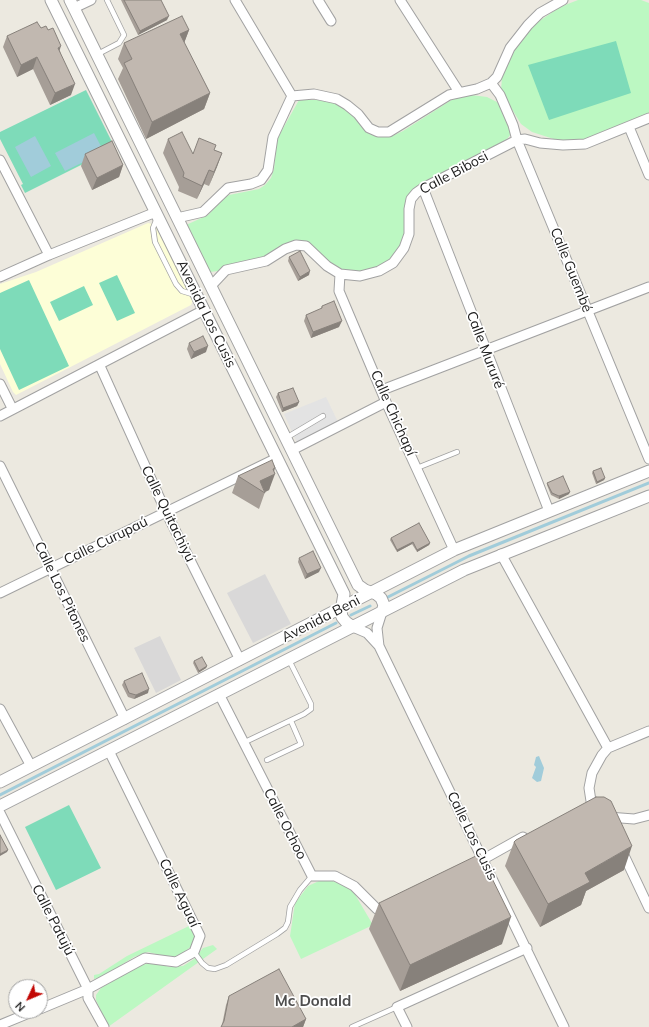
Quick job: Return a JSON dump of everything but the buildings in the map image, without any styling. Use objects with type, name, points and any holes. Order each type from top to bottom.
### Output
[{"type":"street","name":"Avenida Los Cusis","points":[[51,0],[344,594],[342,608],[344,620],[353,627]]},
{"type":"street","points":[[72,4],[90,0]]},
{"type":"street","points":[[235,0],[292,96]]},
{"type":"street","points":[[318,0],[331,21]]},
{"type":"street","points":[[400,0],[459,92]]},
{"type":"street","points":[[292,96],[314,94],[337,99],[358,114],[369,128],[384,133],[395,130],[439,100],[459,92],[477,89],[491,83],[497,76],[510,48],[528,25],[540,13],[560,0]]},
{"type":"street","name":"Avenida Los Cusis","points":[[72,4],[354,576],[362,588],[383,600],[384,605],[382,612]]},
{"type":"street","name":"Calle Guembé","points":[[491,83],[500,95],[514,125],[517,140],[649,459]]},
{"type":"street","points":[[177,218],[203,212],[228,188],[251,184],[261,180],[268,170],[273,137],[292,96]]},
{"type":"street","points":[[110,120],[125,113]]},
{"type":"street","points":[[517,140],[524,139],[540,143],[577,145],[599,140],[649,118]]},
{"type":"street","points":[[629,127],[649,175]]},
{"type":"street","name":"Calle Bibosi","points":[[211,286],[226,270],[266,261],[285,249],[296,245],[306,246],[327,266],[340,274],[365,276],[379,272],[393,263],[407,241],[410,229],[409,209],[411,199],[416,192],[517,140]]},
{"type":"street","points":[[0,160],[49,255]]},
{"type":"street","name":"Calle Mururé","points":[[423,188],[549,511]]},
{"type":"street","points":[[0,277],[49,255],[157,214]]},
{"type":"street","name":"Calle Chichapí","points":[[340,274],[339,291],[386,402],[454,550]]},
{"type":"street","points":[[382,390],[588,312],[649,287]]},
{"type":"street","points":[[0,416],[12,408],[100,366],[204,310]]},
{"type":"street","name":"Calle Quitachiyú","points":[[100,366],[166,512],[240,660]]},
{"type":"street","points":[[0,384],[12,408]]},
{"type":"street","points":[[292,450],[386,402]]},
{"type":"street","points":[[262,426],[276,419]]},
{"type":"street","name":"Calle Curupaú","points":[[0,593],[277,458]]},
{"type":"street","name":"Calle Los Pitones","points":[[0,466],[125,719]]},
{"type":"street","name":"Avenida Beni","points":[[0,782],[373,593],[454,550],[649,471]]},
{"type":"street","name":"Avenida Beni","points":[[0,806],[464,570],[500,554],[649,496]]},
{"type":"street","points":[[500,554],[608,748]]},
{"type":"street","points":[[339,584],[354,576]]},
{"type":"street","name":"Calle Los Cusis","points":[[379,646],[377,628],[382,612]]},
{"type":"street","name":"Calle Los Cusis","points":[[353,627],[367,633],[379,646],[484,859],[564,1027]]},
{"type":"street","name":"Calle Ochoo","points":[[219,694],[312,876],[335,876],[354,886],[377,909],[390,909]]},
{"type":"street","points":[[0,709],[31,766]]},
{"type":"street","points":[[649,731],[608,748],[602,755],[592,773],[587,803],[607,820],[634,819],[649,815]]},
{"type":"street","name":"Calle Aguaí","points":[[109,750],[200,936],[194,952]]},
{"type":"street","name":"Calle Patujú","points":[[0,813],[88,989],[88,998],[104,1027]]},
{"type":"street","points":[[463,870],[531,834]]},
{"type":"street","points":[[619,845],[649,908]]},
{"type":"street","points":[[407,1027],[397,1007],[527,948]]},
{"type":"street","points":[[48,1005],[88,989],[145,958],[176,962],[194,952]]},
{"type":"street","points":[[0,1025],[15,1019]]},
{"type":"lane","points":[[96,55],[119,43],[124,35],[107,0]]},
{"type":"lane","points":[[286,438],[323,416]]},
{"type":"lane","points":[[417,468],[457,452]]},
{"type":"lane","points":[[243,743],[309,711],[311,707],[288,659]]},
{"type":"lane","points":[[267,760],[301,744],[291,720]]},
{"type":"lane","points":[[194,952],[202,963],[208,968],[215,969],[226,965],[277,934],[285,928],[288,922],[290,907],[300,890],[312,876]]},
{"type":"lane","points":[[352,1027],[397,1007]]},
{"type":"lane","points":[[364,1022],[368,1027]]},
{"type":"shaded area","points":[[148,223],[157,225],[194,298],[191,305],[16,395],[13,392],[0,364],[0,284],[36,272]]},
{"type":"shaded area","points":[[326,397],[338,422],[297,443],[284,414]]},
{"type":"shaded area","points":[[265,574],[291,624],[253,643],[227,593]]},
{"type":"shaded area","points":[[160,636],[181,680],[156,693],[134,648]]},
{"type":"green space","points":[[578,0],[641,0],[649,3],[649,114],[585,141],[560,141],[532,132],[521,124],[501,91],[502,76],[504,68],[514,50],[532,26],[560,7]]},
{"type":"green space","points":[[616,41],[631,93],[549,120],[528,65]]},
{"type":"green space","points":[[86,90],[115,148],[25,193],[21,185],[23,184],[0,139],[0,132]]},
{"type":"green space","points":[[471,95],[487,97],[497,102],[508,120],[511,134],[507,139],[499,144],[421,184],[414,190],[404,209],[405,236],[403,242],[395,255],[389,261],[379,267],[359,272],[339,269],[331,264],[309,244],[301,241],[285,244],[267,256],[224,266],[218,271],[210,272],[186,225],[208,215],[223,199],[229,195],[259,189],[265,185],[271,178],[274,169],[277,139],[299,100],[319,100],[334,103],[353,114],[371,134],[384,137],[392,136],[403,131],[453,99]]},
{"type":"green space","points":[[117,275],[135,313],[117,321],[99,283]]},
{"type":"green space","points":[[29,280],[69,366],[19,390],[0,349],[0,293]]},
{"type":"green space","points":[[84,286],[93,305],[59,321],[50,302]]},
{"type":"green space","points":[[69,805],[101,868],[56,890],[25,827]]},
{"type":"green space","points":[[330,880],[353,891],[373,925],[301,959],[290,936],[295,903],[308,886],[319,881]]},
{"type":"green space","points":[[191,925],[195,940],[192,946],[177,957],[164,956],[148,952],[134,957],[102,977],[94,979],[94,975],[99,974],[127,956]]},
{"type":"green space","points":[[213,945],[217,949],[108,1027],[96,1000],[96,995],[101,988],[140,965],[153,963],[170,967],[183,966],[194,959],[203,948]]},
{"type":"water","points":[[94,133],[104,152],[65,171],[55,153]]},
{"type":"water","points":[[35,136],[51,166],[31,177],[15,147]]},
{"type":"water","points":[[539,756],[544,768],[541,781],[537,782],[532,778],[536,767],[534,765],[536,757]]},
{"type":"waterway","points":[[388,597],[469,556],[649,483]]},
{"type":"waterway","points":[[351,615],[370,606]]},
{"type":"waterway","points":[[0,795],[336,623]]},
{"type":"district","name":"Mc Donald","points":[[313,1001]]}]
